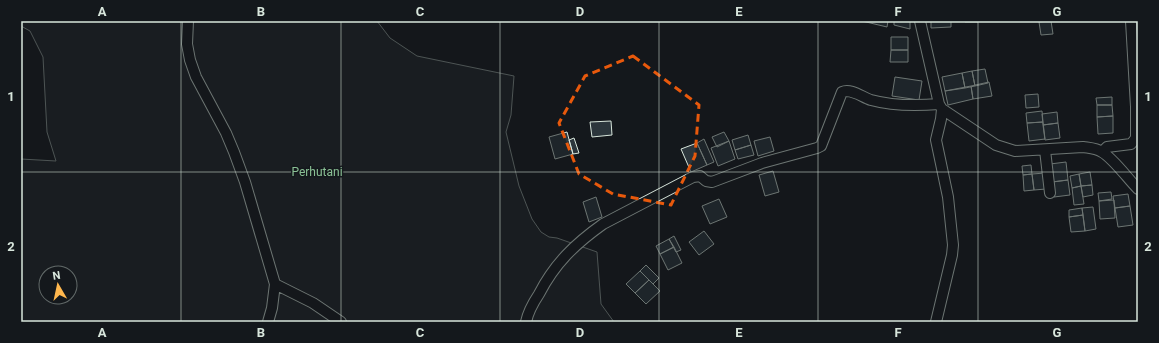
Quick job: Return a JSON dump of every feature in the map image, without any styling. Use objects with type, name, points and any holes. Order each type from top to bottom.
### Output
[{"type":"street","points":[[188,21],[190,60],[196,77],[226,133],[234,152],[250,197],[275,284],[272,308],[268,322]]},
{"type":"street","points":[[920,21],[940,106],[941,119],[936,140],[948,197],[953,245],[952,256],[936,322]]},
{"type":"street","points":[[1102,152],[1107,147],[1131,144],[1136,138],[1136,106],[1131,21]]},
{"type":"street","points":[[526,322],[530,309],[544,283],[566,254],[590,233],[603,224],[693,176],[700,176],[706,181],[712,182],[762,163],[821,146],[839,96],[845,90],[868,99],[891,104],[940,106],[996,145],[1015,151],[1083,147],[1094,148],[1109,157],[1138,189]]},
{"type":"street","points":[[1045,150],[1050,193]]},
{"type":"street","points":[[275,284],[313,303],[341,322]]},
{"type":"highlighted area","points":[[633,56],[699,105],[695,156],[671,205],[613,194],[579,174],[559,123],[585,76]]},
{"type":"green space","name":"Perhutani","points":[[21,21],[377,21],[390,38],[417,56],[514,76],[511,115],[506,132],[519,186],[532,219],[541,232],[549,237],[557,238],[597,252],[601,304],[614,322],[21,322],[21,159],[56,161],[47,132],[43,57],[30,31],[21,26]]},
{"type":"building","points":[[862,21],[888,21],[887,27]]},
{"type":"building","points":[[894,21],[910,21],[910,29],[894,25]]},
{"type":"building","points":[[931,21],[951,21],[951,27],[931,28]]},
{"type":"building","points":[[978,21],[978,22],[965,22]]},
{"type":"building","points":[[1051,21],[1053,34],[1041,35],[1039,22]]},
{"type":"building","points":[[891,37],[908,37],[908,50],[891,50]]},
{"type":"building","points":[[891,50],[908,50],[908,62],[890,62]]},
{"type":"building","points":[[985,69],[988,83],[975,86],[972,71]]},
{"type":"building","points":[[972,71],[975,86],[965,88],[962,73]]},
{"type":"building","points":[[962,73],[965,88],[945,91],[942,77]]},
{"type":"building","points":[[895,77],[922,81],[919,100],[892,96]]},
{"type":"building","points":[[989,82],[992,96],[973,99],[971,86]]},
{"type":"building","points":[[971,86],[973,99],[948,105],[945,91]]},
{"type":"building","points":[[1038,94],[1039,107],[1026,108],[1025,95]]},
{"type":"building","points":[[1112,97],[1112,105],[1097,105],[1096,98]]},
{"type":"building","points":[[1097,105],[1112,105],[1113,116],[1097,117]]},
{"type":"building","points":[[1042,111],[1043,122],[1027,123],[1026,113]]},
{"type":"building","points":[[1057,112],[1058,123],[1043,125],[1042,114]]},
{"type":"building","points":[[1113,116],[1113,133],[1098,134],[1097,117]]},
{"type":"building","points":[[611,121],[612,135],[592,137],[590,122]]},
{"type":"building","points":[[1043,122],[1045,139],[1029,141],[1027,123]]},
{"type":"building","points":[[1058,123],[1060,138],[1045,140],[1043,125]]},
{"type":"building","points":[[567,132],[573,154],[555,159],[549,137]]},
{"type":"building","points":[[724,132],[729,141],[717,147],[712,137]]},
{"type":"building","points":[[748,135],[751,145],[735,150],[732,140]]},
{"type":"building","points":[[770,137],[774,151],[758,156],[754,141]]},
{"type":"building","points":[[574,138],[579,153],[573,154],[569,140]]},
{"type":"building","points":[[704,139],[714,162],[707,165],[697,143]]},
{"type":"building","points":[[729,141],[735,159],[718,166],[711,148]]},
{"type":"building","points":[[697,143],[707,165],[691,172],[681,149]]},
{"type":"building","points":[[751,145],[754,155],[738,159],[735,150]]},
{"type":"building","points":[[1066,162],[1068,180],[1052,182],[1050,164]]},
{"type":"building","points":[[1031,165],[1032,174],[1023,175],[1022,166]]},
{"type":"building","points":[[773,171],[779,192],[765,196],[759,175]]},
{"type":"building","points":[[1090,172],[1092,185],[1081,186],[1079,174]]},
{"type":"building","points":[[1045,173],[1046,189],[1034,190],[1032,174]]},
{"type":"building","points":[[1032,174],[1034,190],[1024,191],[1023,175]]},
{"type":"building","points":[[1079,174],[1081,186],[1072,188],[1070,176]]},
{"type":"building","points":[[1068,180],[1070,195],[1054,197],[1052,182]]},
{"type":"building","points":[[1092,185],[1093,195],[1083,197],[1081,186]]},
{"type":"building","points":[[1081,186],[1084,204],[1074,205],[1072,188]]},
{"type":"building","points":[[1111,192],[1112,199],[1099,201],[1098,193]]},
{"type":"building","points":[[1128,194],[1130,206],[1115,208],[1113,196]]},
{"type":"building","points":[[596,197],[602,217],[589,222],[583,202]]},
{"type":"building","points":[[719,199],[727,217],[710,224],[702,206]]},
{"type":"building","points":[[1114,200],[1115,218],[1100,219],[1099,201]]},
{"type":"building","points":[[1130,206],[1133,225],[1118,227],[1115,208]]},
{"type":"building","points":[[1093,207],[1096,229],[1085,231],[1082,208]]},
{"type":"building","points":[[1082,208],[1083,215],[1069,217],[1069,210]]},
{"type":"building","points":[[1083,215],[1085,231],[1071,232],[1069,217]]},
{"type":"building","points":[[704,231],[714,244],[699,255],[689,242]]},
{"type":"building","points":[[674,236],[681,250],[676,252],[669,239]]},
{"type":"building","points":[[669,239],[674,247],[660,254],[656,246]]},
{"type":"building","points":[[674,247],[682,263],[668,270],[660,254]]},
{"type":"building","points":[[646,265],[659,278],[653,284],[640,271]]},
{"type":"building","points":[[640,271],[649,280],[635,293],[626,284]]},
{"type":"building","points":[[649,280],[660,291],[646,304],[635,293]]}]
